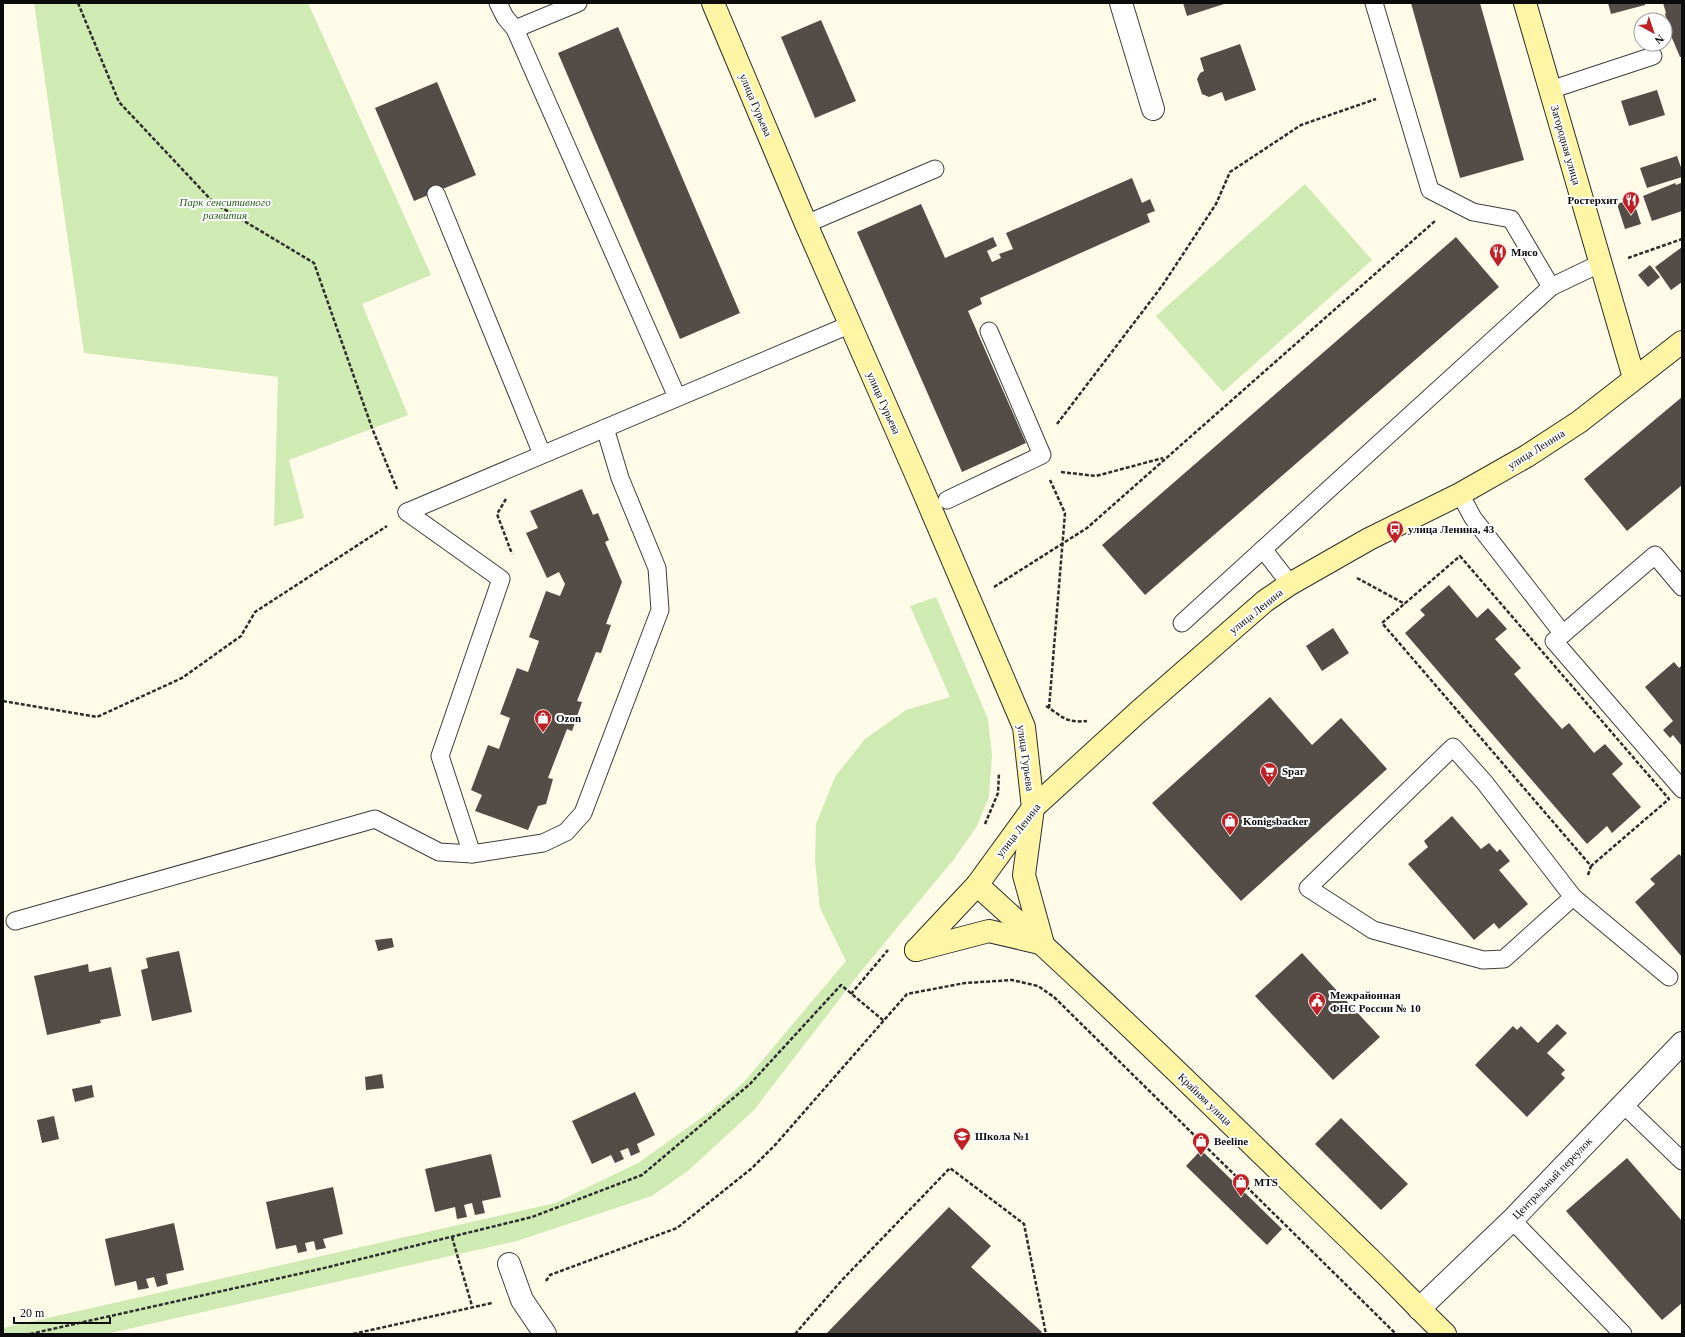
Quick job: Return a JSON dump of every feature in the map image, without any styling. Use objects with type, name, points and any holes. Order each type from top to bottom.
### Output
[{"type":"main road","name":"улица Гурьева","points":[[713,3],[849,325],[918,479],[1024,727],[1033,808],[1024,875],[1043,944]]},
{"type":"main road","name":"Загородная улица","points":[[1525,3],[1634,378]]},
{"type":"main road","name":"улица Ленина","points":[[1043,944],[989,931],[916,950],[977,886],[1033,808],[1138,712],[1265,601],[1290,584],[1369,539],[1460,494],[1527,456],[1579,422],[1682,342]]},
{"type":"main road","name":"Крайняя улица","points":[[977,886],[1043,944],[1362,1251],[1445,1334]]},
{"type":"street","points":[[1121,3],[1153,110]]},
{"type":"street","name":"Центральный переулок","points":[[1419,1309],[1512,1220],[1682,1042]]},
{"type":"street","points":[[509,1264],[522,1300],[545,1334]]},
{"type":"lane","points":[[498,3],[504,17],[515,29],[677,397]]},
{"type":"lane","points":[[515,29],[578,3]]},
{"type":"lane","points":[[1374,3],[1430,190],[1473,212],[1511,219],[1551,287]]},
{"type":"lane","points":[[1550,90],[1653,56]]},
{"type":"lane","points":[[806,224],[935,169]]},
{"type":"lane","points":[[436,194],[542,454]]},
{"type":"lane","points":[[1182,623],[1551,287],[1601,263]]},
{"type":"lane","points":[[407,512],[849,325]]},
{"type":"lane","points":[[947,500],[1040,452],[990,331]]},
{"type":"lane","points":[[15,921],[375,819],[439,852],[472,854],[543,843],[566,832],[583,813],[660,610],[658,568],[620,478],[605,428]]},
{"type":"lane","points":[[1460,494],[1473,518],[1563,634]]},
{"type":"lane","points":[[407,512],[501,578],[440,756],[472,854]]},
{"type":"lane","points":[[1263,549],[1290,584]]},
{"type":"lane","points":[[1682,587],[1655,555],[1554,641],[1682,789]]},
{"type":"lane","points":[[1573,897],[1504,959],[1483,960],[1373,930],[1308,888],[1453,747],[1485,783],[1573,897],[1669,977]]},
{"type":"lane","points":[[1623,1104],[1682,1161]]},
{"type":"lane","points":[[1512,1220],[1623,1334]]},
{"type":"path","points":[[3,701],[97,717],[182,678],[241,636],[255,612],[407,512],[372,428],[314,263],[214,204],[119,102],[78,3]]},
{"type":"path","points":[[1050,708],[1065,513],[1046,471],[1040,452],[1162,286],[1216,204],[1230,172],[1301,125],[1400,90]]},
{"type":"path","points":[[991,589],[1087,528],[1455,203]]},
{"type":"path","points":[[1627,259],[1682,239]]},
{"type":"path","points":[[1046,471],[1096,476],[1165,458]]},
{"type":"path","points":[[508,496],[497,514],[514,558]]},
{"type":"path","points":[[1460,556],[1669,798],[1591,866],[1382,623],[1405,604],[1460,556]]},
{"type":"path","points":[[1351,575],[1405,604]]},
{"type":"path","points":[[983,826],[998,793],[1000,767]]},
{"type":"path","points":[[851,994],[892,946]]},
{"type":"path","points":[[542,1286],[550,1275],[677,1228],[757,1163],[776,1144],[907,994],[972,982],[1012,980],[1038,986],[1054,997],[1396,1334]]},
{"type":"path","points":[[30,1334],[316,1270],[532,1217],[642,1175],[750,1084],[841,985],[884,1021]]},
{"type":"path","points":[[795,1334],[842,1280],[950,1168],[1024,1224],[1046,1334]]},
{"type":"path","points":[[452,1237],[472,1306]]},
{"type":"path","points":[[352,1334],[490,1302],[496,1303]]},
{"type":"green space","name":"Парк сенситивного развития","points":[[34,3],[308,3],[431,275],[362,304],[408,415],[289,460],[304,518],[274,526],[278,377],[84,353]]},
{"type":"green space","points":[[1305,184],[1372,260],[1223,392],[1156,316]]},
{"type":"green space","points":[[936,597],[988,719],[992,755],[989,796],[977,826],[954,859],[858,975],[754,1110],[689,1170],[652,1196],[517,1241],[106,1334],[3,1334],[3,1328],[555,1203],[638,1163],[711,1111],[744,1082],[846,961],[820,908],[815,861],[816,824],[835,777],[865,739],[906,710],[950,697],[910,606]]},
{"type":"building","points":[[1183,3],[1227,3],[1187,16]]},
{"type":"building","points":[[1411,3],[1480,3],[1524,160],[1460,178]]},
{"type":"building","points":[[1608,3],[1645,3],[1645,5],[1611,14]]},
{"type":"building","points":[[1663,3],[1682,3],[1682,57],[1680,57],[1673,40],[1673,12],[1666,12]]},
{"type":"building","points":[[821,20],[856,101],[815,118],[781,37]]},
{"type":"building","points":[[618,27],[740,313],[680,339],[558,53]]},
{"type":"building","points":[[1240,44],[1256,90],[1225,101],[1222,92],[1209,97],[1202,94],[1197,79],[1200,73],[1204,71],[1200,58]]},
{"type":"building","points":[[437,82],[476,175],[414,201],[375,108]]},
{"type":"building","points":[[1657,90],[1665,115],[1629,126],[1621,101]]},
{"type":"building","points":[[1677,156],[1682,170],[1682,177],[1647,188],[1640,168]]},
{"type":"building","points":[[1132,178],[1142,203],[1150,199],[1155,211],[1147,214],[1150,222],[980,298],[982,304],[968,311],[1026,443],[962,472],[857,232],[921,204],[945,258],[993,237],[997,246],[987,251],[992,262],[1001,258],[999,254],[1013,249],[1006,233]]},
{"type":"building","points":[[1675,183],[1676,185],[1681,183],[1682,185],[1682,211],[1652,221],[1643,196]]},
{"type":"building","points":[[1633,199],[1641,224],[1625,229],[1617,204]]},
{"type":"building","points":[[1456,237],[1499,287],[1145,595],[1102,545]]},
{"type":"building","points":[[1682,247],[1682,282],[1671,290],[1655,267]]},
{"type":"building","points":[[1650,265],[1660,277],[1648,287],[1638,275]]},
{"type":"building","points":[[1682,397],[1682,485],[1627,531],[1584,479]]},
{"type":"building","points":[[582,489],[593,515],[598,513],[609,540],[605,542],[622,582],[606,624],[611,625],[601,653],[596,652],[577,701],[582,702],[572,731],[567,729],[548,778],[553,779],[546,804],[538,806],[528,830],[475,811],[482,795],[471,790],[488,745],[499,749],[510,718],[500,714],[517,668],[528,672],[539,641],[529,637],[546,591],[560,596],[565,584],[559,572],[547,578],[526,533],[538,528],[530,511]]},
{"type":"building","points":[[1449,585],[1477,618],[1488,608],[1507,629],[1495,639],[1521,668],[1514,674],[1562,729],[1569,723],[1594,753],[1605,744],[1623,764],[1612,774],[1641,807],[1612,833],[1607,826],[1587,844],[1405,633],[1425,615],[1420,610]]},
{"type":"building","points":[[1333,628],[1349,653],[1322,671],[1306,646]]},
{"type":"building","points":[[1674,662],[1679,668],[1682,665],[1681,745],[1673,735],[1670,738],[1663,730],[1673,721],[1645,687]]},
{"type":"building","name":"Spar","points":[[1270,697],[1312,745],[1341,718],[1387,769],[1241,901],[1152,803]]},
{"type":"building","points":[[1452,816],[1481,849],[1489,843],[1497,852],[1500,849],[1510,861],[1499,870],[1528,904],[1499,929],[1494,923],[1474,940],[1408,864],[1428,847],[1424,841]]},
{"type":"building","points":[[1679,854],[1682,857],[1682,957],[1635,902],[1655,884],[1650,879]]},
{"type":"building","points":[[392,938],[394,947],[378,951],[375,940]]},
{"type":"building","points":[[179,951],[192,1012],[152,1021],[141,970],[148,968],[146,958]]},
{"type":"building","name":"Межрайонная ФНС России № 10","points":[[1302,953],[1380,1037],[1333,1080],[1255,996]]},
{"type":"building","points":[[88,964],[89,972],[111,967],[121,1016],[100,1020],[101,1023],[47,1035],[34,976]]},
{"type":"building","points":[[1557,1024],[1567,1033],[1547,1053],[1565,1070],[1561,1074],[1565,1078],[1527,1117],[1475,1065],[1513,1026],[1517,1030],[1521,1026],[1538,1043]]},
{"type":"building","points":[[382,1074],[384,1088],[366,1090],[365,1077]]},
{"type":"building","points":[[92,1085],[94,1097],[75,1102],[72,1089]]},
{"type":"building","points":[[635,1092],[655,1135],[637,1144],[640,1152],[631,1156],[628,1148],[620,1151],[624,1159],[615,1163],[611,1155],[592,1164],[572,1121]]},
{"type":"building","points":[[54,1116],[59,1139],[42,1143],[37,1120]]},
{"type":"building","points":[[1341,1118],[1408,1184],[1381,1210],[1315,1144]]},
{"type":"building","points":[[1201,1150],[1282,1229],[1267,1245],[1186,1166]]},
{"type":"building","points":[[491,1154],[501,1197],[482,1201],[485,1213],[475,1215],[472,1203],[464,1205],[467,1217],[457,1219],[455,1207],[435,1212],[425,1169]]},
{"type":"building","points":[[1627,1158],[1682,1221],[1682,1303],[1662,1320],[1566,1211]]},
{"type":"building","points":[[333,1187],[343,1234],[323,1239],[326,1248],[316,1250],[314,1241],[305,1243],[307,1251],[298,1253],[296,1245],[276,1249],[266,1202]]},
{"type":"building","points":[[949,1207],[991,1246],[971,1267],[1042,1332],[1040,1334],[826,1334]]},
{"type":"building","points":[[174,1223],[184,1270],[166,1274],[168,1284],[157,1287],[154,1277],[146,1279],[149,1288],[138,1290],[136,1281],[115,1286],[105,1239]]},
{"type":"place","name":"Ростерхит","points":[[1631,215]]},
{"type":"place","name":"Мясо","points":[[1498,267]]},
{"type":"place","name":"улица Ленина, 43","points":[[1395,544]]},
{"type":"place","name":"Ozon","points":[[543,733]]},
{"type":"place","name":"Spar","points":[[1269,786]]},
{"type":"place","name":"Konigsbacker","points":[[1230,836]]},
{"type":"place","name":"Межрайонная ФНС России № 10","points":[[1317,1016]]},
{"type":"place","name":"Школа №1","points":[[962,1151]]},
{"type":"place","name":"Beeline","points":[[1201,1156]]},
{"type":"place","name":"MTS","points":[[1241,1197]]}]
